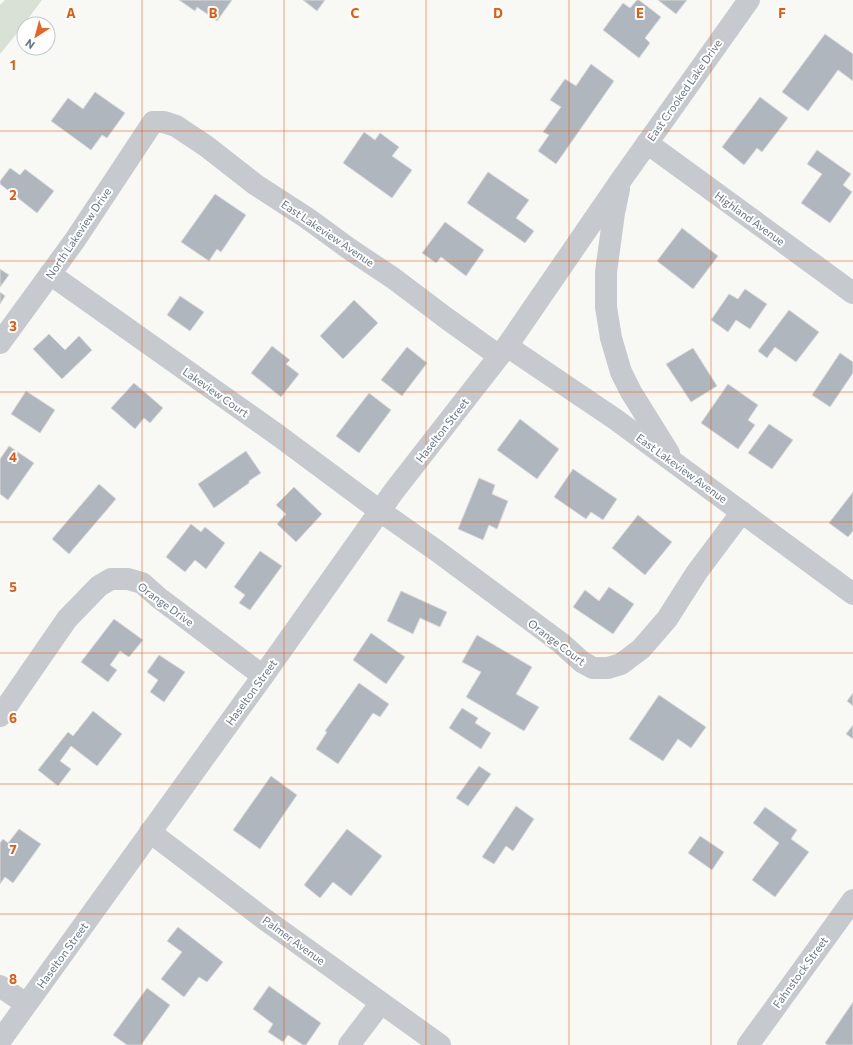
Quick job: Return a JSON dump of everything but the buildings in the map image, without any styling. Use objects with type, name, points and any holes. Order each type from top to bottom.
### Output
[{"type":"street","name":"East Crooked Lake Drive","points":[[503,351],[646,143],[748,0]]},
{"type":"street","name":"North Lakeview Drive","points":[[0,343],[74,240],[153,122]]},
{"type":"street","name":"East Lakeview Avenue","points":[[153,122],[164,122],[176,126],[206,146],[256,185],[308,218],[348,248],[393,278],[446,318],[615,419],[853,594]]},
{"type":"street","name":"Highland Avenue","points":[[646,143],[853,293]]},
{"type":"street","name":"East Crooked Lake Drive","points":[[621,180],[614,213],[606,272],[606,307],[611,338],[621,372],[630,392],[676,464]]},
{"type":"street","name":"Lakeview Court","points":[[50,274],[279,436],[380,511]]},
{"type":"street","name":"Haselton Street","points":[[0,1041],[263,676],[399,484],[503,351]]},
{"type":"street","name":"Orange Court","points":[[380,511],[548,634],[582,662],[593,668],[608,668],[621,664],[641,649],[667,619],[697,572],[742,512]]},
{"type":"street","name":"Orange Drive","points":[[0,716],[67,619],[99,586],[112,579],[128,579],[142,583],[159,598],[263,676]]},
{"type":"street","name":"Palmer Avenue","points":[[150,832],[263,918],[440,1045]]},
{"type":"street","name":"Fahnstock Street","points":[[748,1045],[850,911]]},
{"type":"street","points":[[0,986],[26,1004]]},
{"type":"street","points":[[349,1045],[380,1003]]},
{"type":"shaded area","points":[[5,0],[42,0],[30,16],[16,16],[16,34],[0,54],[0,5]]}]
